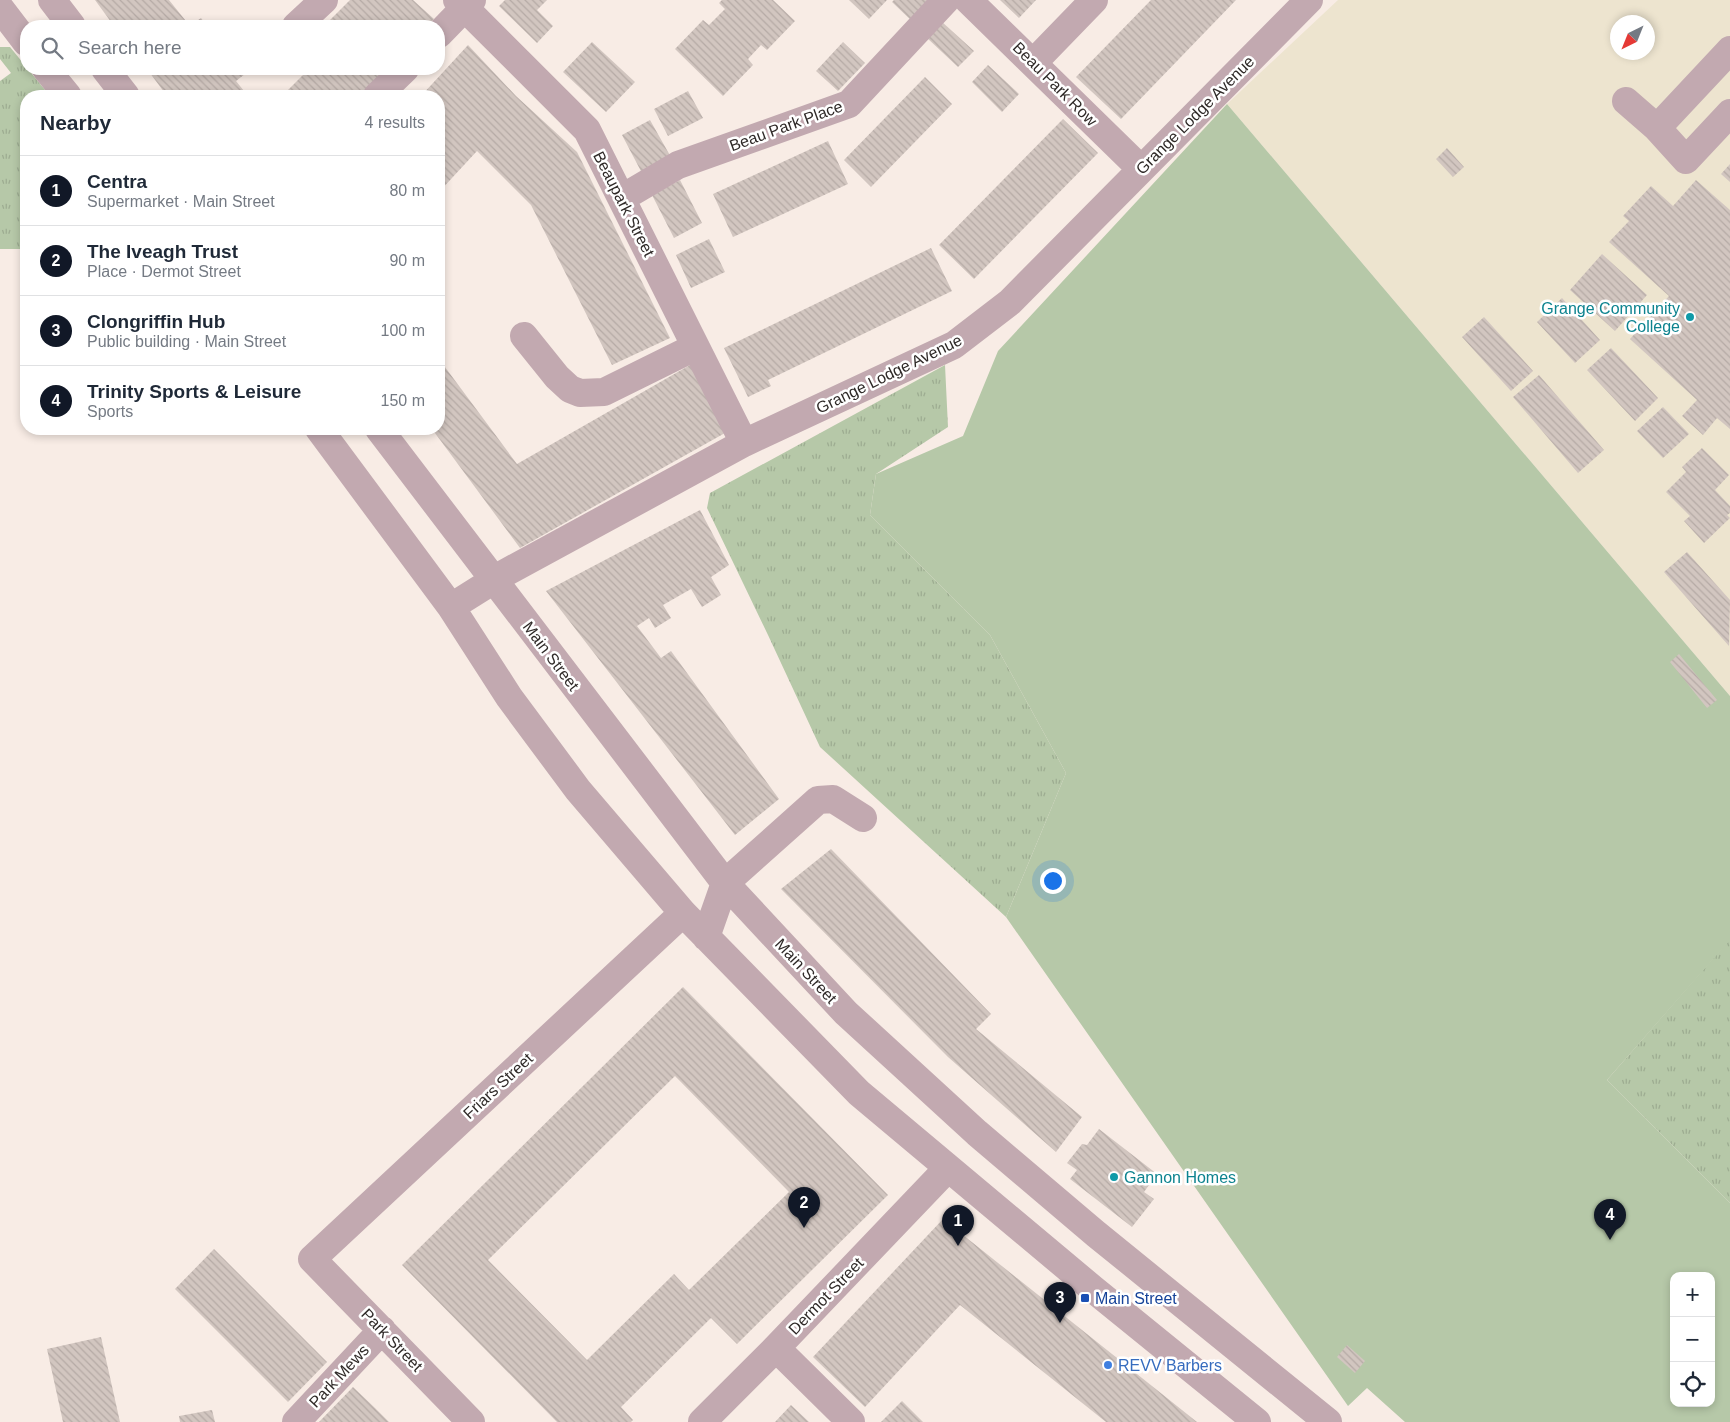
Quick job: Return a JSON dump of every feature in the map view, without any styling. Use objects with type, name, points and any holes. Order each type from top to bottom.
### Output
[{"type":"street","points":[[52,0],[67,20]]},
{"type":"street","points":[[302,20],[324,0]]},
{"type":"street","name":"Beau Park Place","points":[[622,198],[678,164],[849,104],[946,0]]},
{"type":"street","name":"Beau Park Row","points":[[968,0],[1141,169]]},
{"type":"street","points":[[1033,63],[1094,0]]},
{"type":"street","name":"Grange Lodge Avenue","points":[[451,607],[494,581],[744,443],[954,345],[1010,302],[1309,0]]},
{"type":"street","points":[[445,27],[465,3]]},
{"type":"street","name":"Beaupark Street","points":[[465,3],[587,130],[744,443]]},
{"type":"street","points":[[0,8],[20,34]]},
{"type":"street","points":[[1657,128],[1730,50]]},
{"type":"street","points":[[51,75],[63,90]]},
{"type":"street","points":[[110,75],[121,90]]},
{"type":"street","points":[[383,90],[398,75]]},
{"type":"street","points":[[1626,100],[1657,128],[1686,160],[1730,113]]},
{"type":"street","points":[[524,336],[557,377],[570,389],[580,393],[604,392],[695,346]]},
{"type":"street","points":[[324,435],[451,607],[509,697],[578,790],[683,913],[858,1093],[1093,1289],[1257,1422]]},
{"type":"street","name":"Main Street","points":[[384,435],[725,883],[846,1013],[977,1133],[1316,1418]]},
{"type":"street","points":[[706,937],[725,883],[813,791],[846,805],[863,818]]},
{"type":"street","name":"Friars Street","points":[[312,1259],[683,913]]},
{"type":"street","name":"Dermot Street","points":[[702,1422],[776,1348],[948,1168]]},
{"type":"street","name":"Park Street","points":[[312,1259],[471,1422]]},
{"type":"street","name":"Park Mews","points":[[296,1422],[382,1330]]},
{"type":"street","points":[[776,1348],[851,1422]]},
{"type":"shaded area","name":"Grange Community College","points":[[1338,0],[1730,0],[1730,696],[1227,104]]},
{"type":"green space","points":[[0,47],[10,47],[20,59],[20,75],[33,75],[45,90],[20,90],[20,249],[0,249],[0,81],[11,73],[0,59]]},
{"type":"green space","points":[[1227,104],[1730,696],[1730,940],[1607,1080],[1730,1203],[1730,1422],[1405,1422],[1367,1388],[1348,1406],[1006,917],[1066,773],[990,635],[870,515],[876,474],[963,436],[998,351]]},
{"type":"green space","points":[[945,365],[948,427],[876,474],[870,515],[990,635],[1066,773],[1006,917],[820,747],[707,508],[710,493]]},
{"type":"green space","points":[[1730,939],[1730,1203],[1607,1080]]},
{"type":"building","points":[[95,0],[169,0],[185,20],[110,20]]},
{"type":"building","points":[[350,0],[413,0],[434,19],[433,20],[330,20]]},
{"type":"building","points":[[505,0],[547,0],[537,10],[553,26],[537,43],[499,6]]},
{"type":"building","points":[[722,0],[773,0],[795,21],[767,50],[761,45],[748,59],[753,65],[723,96],[675,49],[703,20],[709,25],[725,9],[719,3]]},
{"type":"building","points":[[849,0],[887,0],[869,19]]},
{"type":"building","points":[[894,0],[937,0],[915,24],[892,2]]},
{"type":"building","points":[[1000,0],[1036,0],[1019,18]]},
{"type":"building","points":[[1151,0],[1236,0],[1121,119],[1076,77]]},
{"type":"building","points":[[941,21],[974,51],[958,67],[926,37]]},
{"type":"building","points":[[592,42],[635,82],[606,112],[563,72]]},
{"type":"building","points":[[843,42],[865,63],[838,91],[816,71]]},
{"type":"building","points":[[468,45],[516,96],[577,152],[670,338],[612,365],[531,205],[477,151],[445,186],[445,90],[427,90],[440,75],[445,75],[445,70]]},
{"type":"building","points":[[988,65],[1019,94],[1002,112],[972,82]]},
{"type":"building","points":[[151,75],[244,75],[236,81],[243,90],[163,90]]},
{"type":"building","points":[[303,75],[380,75],[365,90],[288,90]]},
{"type":"building","points":[[925,77],[952,104],[871,187],[844,160]]},
{"type":"building","points":[[688,91],[703,118],[668,136],[654,109]]},
{"type":"building","points":[[1063,119],[1098,153],[974,279],[939,245]]},
{"type":"building","points":[[650,120],[672,159],[643,175],[622,135]]},
{"type":"building","points":[[828,141],[848,184],[733,237],[713,194]]},
{"type":"building","points":[[1447,148],[1464,167],[1453,177],[1436,159]]},
{"type":"building","points":[[1730,164],[1730,182],[1721,174]]},
{"type":"building","points":[[680,180],[702,223],[674,238],[652,195]]},
{"type":"building","name":"Grange Community College","points":[[1696,180],[1730,210],[1730,429],[1717,418],[1703,435],[1682,416],[1697,400],[1630,339],[1669,296],[1609,242],[1629,221],[1623,216],[1651,186],[1673,206]]},
{"type":"building","points":[[709,239],[725,272],[691,288],[676,255]]},
{"type":"building","points":[[931,248],[952,291],[768,380],[771,386],[748,397],[724,348]]},
{"type":"building","points":[[1602,254],[1647,295],[1615,331],[1570,290]]},
{"type":"building","points":[[1562,298],[1600,340],[1575,363],[1537,322]]},
{"type":"building","points":[[1484,317],[1533,371],[1511,391],[1462,337]]},
{"type":"building","points":[[1611,348],[1658,398],[1635,421],[1587,370]]},
{"type":"building","points":[[690,365],[725,433],[520,548],[436,435],[445,435],[445,367],[517,464]]},
{"type":"building","points":[[1539,375],[1604,450],[1578,473],[1513,397]]},
{"type":"building","points":[[1663,407],[1689,434],[1663,458],[1637,431]]},
{"type":"building","points":[[1702,448],[1729,475],[1715,490],[1730,506],[1730,513],[1727,515],[1730,518],[1704,543],[1684,521],[1690,516],[1666,492],[1686,472],[1682,467]]},
{"type":"building","points":[[700,510],[729,565],[711,577],[721,595],[702,607],[691,589],[663,605],[671,618],[655,628],[649,618],[637,626],[661,658],[671,651],[779,799],[735,835],[546,591]]},
{"type":"building","points":[[1687,552],[1730,600],[1729,646],[1664,572]]},
{"type":"building","points":[[1679,654],[1717,700],[1707,708],[1670,662]]},
{"type":"building","points":[[831,849],[991,1014],[976,1029],[1082,1117],[1056,1152],[948,1057],[781,889]]},
{"type":"building","points":[[683,987],[888,1195],[737,1344],[711,1318],[621,1407],[633,1420],[631,1422],[557,1422],[402,1265]],"holes":[[[675,1076],[789,1192],[689,1290],[674,1274],[587,1360],[488,1260]]]},
{"type":"building","name":"Gannon Homes","points":[[1099,1129],[1157,1174],[1144,1192],[1154,1199],[1132,1227],[1070,1179],[1077,1170],[1067,1163],[1082,1144],[1087,1145]]},
{"type":"building","points":[[943,1219],[1197,1422],[1106,1422],[960,1305],[865,1407],[813,1357]]},
{"type":"building","points":[[214,1249],[327,1362],[288,1402],[175,1289]]},
{"type":"building","points":[[101,1337],[120,1422],[63,1422],[47,1349]]},
{"type":"building","points":[[1347,1345],[1365,1361],[1355,1373],[1337,1357]]},
{"type":"building","points":[[353,1387],[375,1408],[389,1422],[319,1422]]},
{"type":"building","points":[[902,1401],[923,1422],[881,1422]]},
{"type":"building","points":[[791,1405],[809,1422],[775,1422]]},
{"type":"building","points":[[212,1410],[215,1422],[180,1422],[179,1416]]},
{"type":"place","name":"Grange Community College","points":[[1690,317]]},
{"type":"place","name":"Gannon Homes","points":[[1114,1177]]},
{"type":"place","name":"The Iveagh Trust","points":[[804,1228]]},
{"type":"place","name":"Trinity Sports & Leisure","points":[[1610,1240]]},
{"type":"place","name":"Centra","points":[[958,1246]]},
{"type":"place","name":"Main Street","points":[[1085,1298]]},
{"type":"place","name":"Clongriffin Hub","points":[[1060,1323]]},
{"type":"place","name":"REVV Barbers","points":[[1108,1365]]}]
